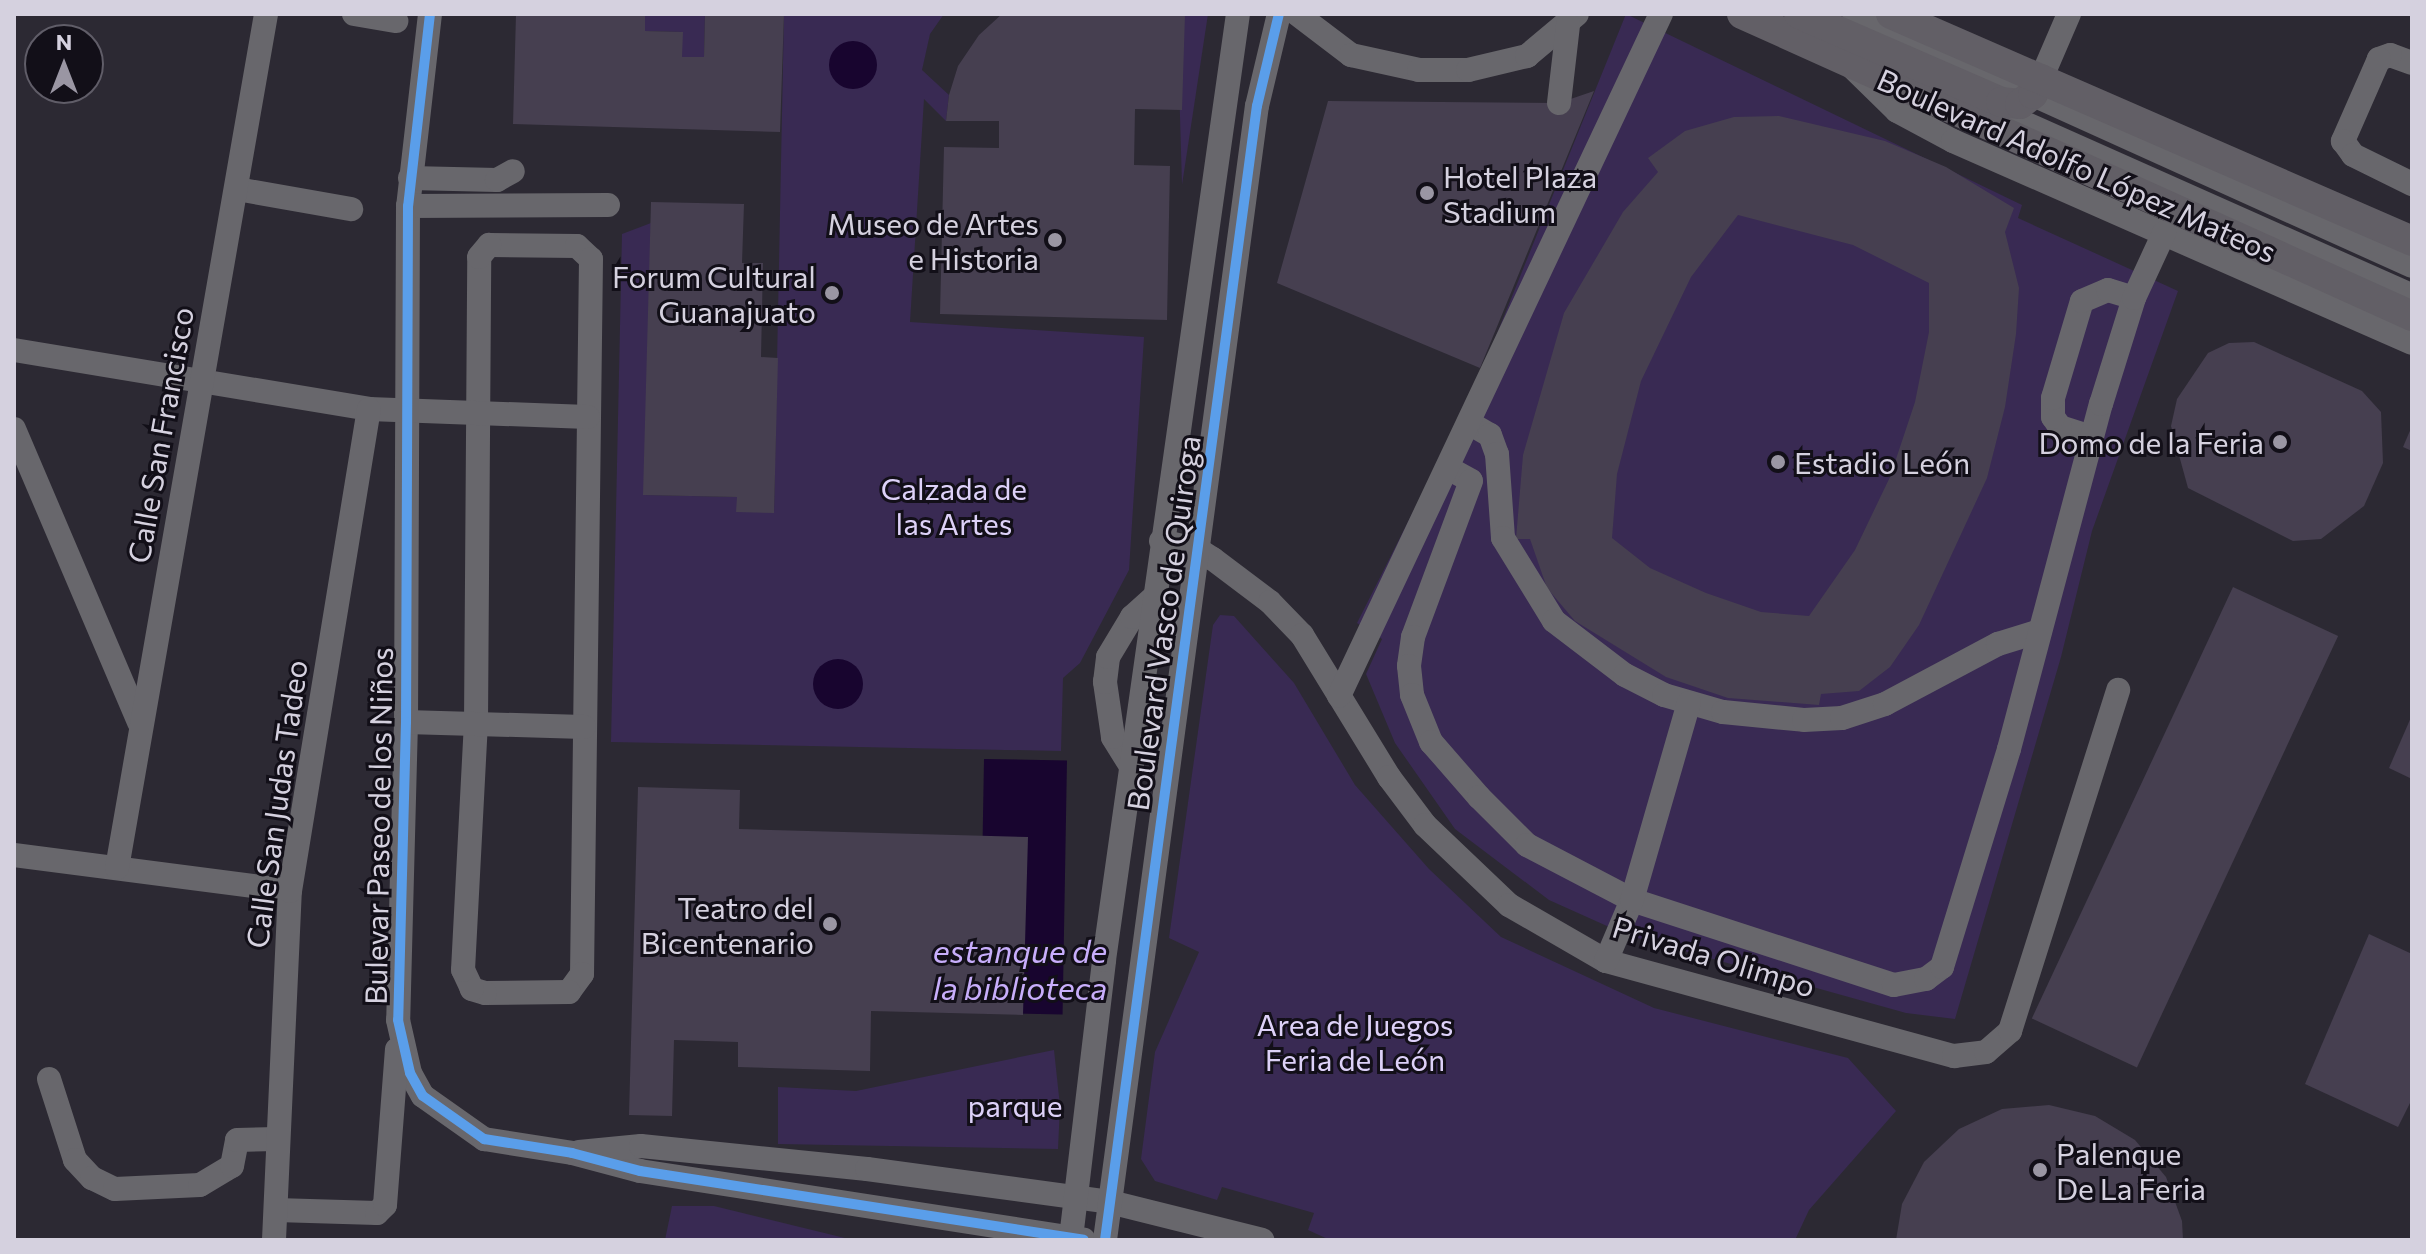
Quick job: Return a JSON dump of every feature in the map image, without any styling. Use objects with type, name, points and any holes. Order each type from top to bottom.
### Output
[{"type":"main road","name":"Boulevard Adolfo López Mateos","points":[[1742,14],[2412,316]]},
{"type":"main road","points":[[1799,14],[2001,102],[2020,104],[2037,87]]},
{"type":"main road","name":"Boulevard Adolfo López Mateos","points":[[1891,14],[2037,87],[2412,241]]},
{"type":"street","name":"Calle San Francisco","points":[[117,868],[139,722],[266,14]]},
{"type":"street","points":[[354,14],[396,21]]},
{"type":"street","name":"Bulevar Paseo de los Niños","points":[[430,14],[408,206],[406,722],[398,1020],[410,1073],[423,1096],[447,1118],[484,1139],[572,1153],[640,1171],[1078,1239]]},
{"type":"street","name":"Boulevard Vasco de Quiroga","points":[[1078,1239],[1074,1197],[1161,541],[1238,14]]},
{"type":"street","name":"Boulevard Vasco de Quiroga","points":[[1105,1240],[1257,106],[1279,14]]},
{"type":"street","points":[[1297,14],[1351,55],[1419,70],[1499,65],[1527,56],[1573,19]]},
{"type":"street","points":[[1339,696],[1661,14]]},
{"type":"street","points":[[1777,14],[2412,296]]},
{"type":"street","points":[[1854,14],[2037,87],[2412,266]]},
{"type":"street","points":[[2037,87],[2069,14]]},
{"type":"street","points":[[1559,103],[1573,19]]},
{"type":"street","points":[[2412,63],[2390,55],[2379,59],[2343,141],[2353,155],[2412,184]]},
{"type":"street","points":[[1847,62],[1897,111],[2412,343]]},
{"type":"street","points":[[410,178],[497,180],[513,171]]},
{"type":"street","points":[[237,189],[351,209]]},
{"type":"street","points":[[408,206],[608,205]]},
{"type":"street","points":[[1471,481],[1413,637],[1412,695],[1431,742],[1527,845],[1632,900],[1894,985],[1926,979],[1942,967],[2040,631],[2091,437],[2134,298],[2164,233]]},
{"type":"street","points":[[489,245],[577,246],[591,259],[588,417],[582,974],[569,992],[485,993],[472,989],[463,970],[476,723],[479,257],[489,245]]},
{"type":"street","points":[[2091,437],[2060,427],[2053,417],[2053,398],[2082,301],[2108,290],[2134,298]]},
{"type":"street","points":[[14,350],[369,409],[588,417]]},
{"type":"street","name":"Calle San Judas Tadeo","points":[[274,1240],[290,891],[369,409]]},
{"type":"street","points":[[1469,423],[1490,435],[1497,454],[1497,499],[1503,538],[1554,621],[1625,675],[1689,703],[1790,719],[1842,718],[1885,704],[1998,644],[2040,631]]},
{"type":"street","points":[[14,429],[139,722]]},
{"type":"street","points":[[1448,468],[1497,499]]},
{"type":"street","name":"Privada Olimpo","points":[[1161,541],[1197,549],[1270,602],[1302,635],[1389,777],[1464,866],[1509,905],[1606,961],[1954,1056],[1986,1052],[2010,1031],[2118,690]]},
{"type":"street","points":[[1132,768],[1113,737],[1105,682],[1108,657],[1132,617],[1155,596]]},
{"type":"street","points":[[1606,961],[1632,900],[1689,703]]},
{"type":"street","points":[[406,722],[584,727]]},
{"type":"street","points":[[14,855],[290,891]]},
{"type":"street","points":[[276,1210],[377,1213],[385,1205],[398,1020]]},
{"type":"street","points":[[49,1079],[75,1160],[92,1178],[115,1189],[200,1185],[232,1166],[277,1167]]},
{"type":"street","points":[[232,1166],[237,1140],[277,1139]]},
{"type":"street","name":"Bulevar Paseo de los Niños","points":[[572,1153],[641,1146],[1074,1197],[1110,1202],[1262,1240]]},
{"type":"green space","points":[[645,14],[705,14],[704,57],[682,57],[682,32],[645,31]]},
{"type":"green space","name":"Calzada de las Artes","points":[[784,14],[944,14],[930,34],[922,70],[949,95],[946,121],[924,99],[910,322],[1144,337],[1129,570],[1080,663],[1063,678],[1061,751],[611,742],[622,234],[651,223],[645,495],[737,497],[737,512],[774,512]]},
{"type":"green space","points":[[1177,14],[1208,14],[1182,185]]},
{"type":"green space","name":"Estadio León","points":[[1626,14],[2022,205],[2018,218],[2178,291],[2092,531],[2061,657],[1955,1019],[1906,1013],[1627,935],[1549,900],[1455,829],[1395,743],[1366,674],[1382,639],[1357,623],[1473,393]]},
{"type":"green space","name":"Area de Juegos Feria de León","points":[[1220,615],[1234,616],[1294,683],[1355,785],[1429,869],[1501,937],[1654,1008],[1848,1058],[1896,1111],[1809,1210],[1795,1240],[1330,1240],[1308,1230],[1314,1213],[1222,1187],[1217,1200],[1155,1181],[1141,1159],[1155,1052],[1199,952],[1169,938],[1213,625]]},
{"type":"green space","name":"parque","points":[[1054,1050],[1060,1106],[1058,1149],[778,1144],[778,1087],[856,1091]]},
{"type":"green space","points":[[672,1206],[714,1206],[853,1240],[665,1240]]},
{"type":"water","points":[[853,41],[870,48],[877,65],[870,82],[853,89],[836,82],[829,65],[836,48]]},
{"type":"water","points":[[838,659],[856,666],[863,684],[856,702],[838,709],[820,702],[813,684],[820,666]]},
{"type":"water","name":"estanque de la biblioteca","points":[[984,759],[1067,760],[1063,1014],[980,1013]]},
{"type":"building","points":[[516,14],[645,14],[645,31],[683,32],[682,57],[704,57],[705,14],[784,14],[780,132],[513,124]]},
{"type":"building","name":"Museo de Artes e Historia","points":[[1002,14],[1185,14],[1182,110],[1135,109],[1134,165],[1170,166],[1167,320],[940,314],[944,147],[999,148],[999,121],[946,121],[949,95],[958,66],[979,35]]},
{"type":"building","name":"Hotel Plaza Stadium","points":[[1594,91],[1480,368],[1277,283],[1328,101],[1559,103]]},
{"type":"building","points":[[1779,116],[1885,141],[1946,167],[2014,208],[2005,232],[2019,288],[2016,334],[2005,407],[1987,478],[1919,625],[1890,667],[1859,691],[1821,694],[1819,705],[1728,698],[1666,677],[1575,621],[1547,588],[1530,539],[1516,539],[1523,455],[1564,313],[1623,212],[1658,172],[1648,158],[1685,131],[1734,117]],"holes":[[[1738,215],[1853,245],[1929,283],[1929,332],[1915,402],[1890,477],[1855,550],[1809,616],[1761,612],[1706,593],[1650,568],[1612,538],[1617,474],[1641,381],[1691,277]]]},
{"type":"building","points":[[651,202],[744,204],[742,263],[763,263],[761,357],[778,358],[774,513],[736,512],[737,497],[643,495]]},
{"type":"building","name":"Domo de la Feria","points":[[2254,342],[2362,391],[2381,412],[2383,463],[2364,506],[2321,539],[2293,541],[2188,488],[2171,426],[2177,399],[2208,353],[2229,343]]},
{"type":"building","points":[[2412,426],[2412,451],[2403,447]]},
{"type":"building","points":[[2233,587],[2338,636],[2137,1067],[2032,1018]]},
{"type":"building","points":[[2412,715],[2412,779],[2389,768]]},
{"type":"building","name":"Teatro del Bicentenario","points":[[638,787],[740,790],[739,829],[1028,837],[1023,1015],[871,1011],[870,1071],[738,1067],[738,1042],[674,1040],[672,1116],[629,1115]]},
{"type":"building","points":[[2369,934],[2412,954],[2412,1099],[2398,1127],[2305,1084]]},
{"type":"building","name":"Palenque De La Feria","points":[[2049,1105],[2095,1116],[2135,1140],[2166,1177],[2182,1221],[2183,1240],[1896,1240],[1902,1204],[1924,1162],[1959,1129],[2002,1109]]},
{"type":"cycle path","points":[[430,14],[408,206],[406,722],[398,1020],[410,1073],[423,1096],[484,1139],[572,1153],[640,1171],[1084,1240]]},
{"type":"cycle path","points":[[1105,1240],[1257,106],[1279,14]]},
{"type":"place","name":"Hotel Plaza Stadium","points":[[1427,193]]},
{"type":"place","name":"Museo de Artes e Historia","points":[[1055,240]]},
{"type":"place","name":"Forum Cultural Guanajuato","points":[[832,293]]},
{"type":"place","name":"Domo de la Feria","points":[[2280,442]]},
{"type":"place","name":"Estadio León","points":[[1778,462]]},
{"type":"place","name":"Teatro del Bicentenario","points":[[830,924]]},
{"type":"place","name":"Palenque De La Feria","points":[[2040,1170]]}]
